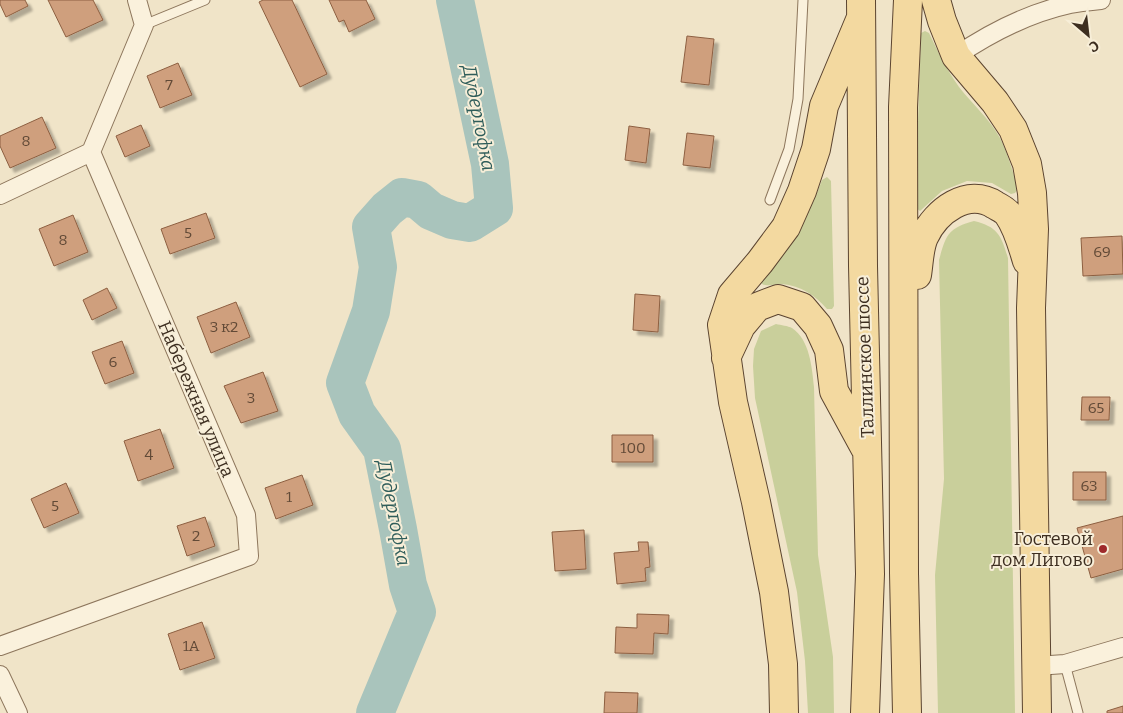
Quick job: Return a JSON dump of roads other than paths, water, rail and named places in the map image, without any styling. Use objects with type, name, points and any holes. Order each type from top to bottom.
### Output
[{"type":"main road","name":"Таллинское шоссе","points":[[906,713],[903,107],[908,0]]},
{"type":"main road","points":[[936,0],[956,56],[995,102],[1013,129],[1026,164],[1032,193],[1034,229],[1032,277],[1037,713]]},
{"type":"main road","name":"Таллинское шоссе","points":[[861,10],[863,266],[870,574],[865,713]]},
{"type":"main road","points":[[784,713],[783,664],[774,592],[733,402],[722,325],[732,295],[786,227],[802,192],[816,149],[824,106],[861,10]]},
{"type":"main road","points":[[904,340],[923,238],[936,216],[950,205],[971,198],[989,201],[1007,212],[1017,229],[1032,277]]},
{"type":"main road","points":[[726,358],[741,326],[757,307],[778,299],[802,307],[818,326],[829,350],[834,391],[868,454]]},
{"type":"street","points":[[0,195],[91,152],[144,25],[137,0]]},
{"type":"street","points":[[956,56],[999,31],[1031,16],[1070,4],[1101,0]]},
{"type":"street","name":"Набережная улица","points":[[0,646],[249,556],[246,515],[91,152]]},
{"type":"street","points":[[1036,666],[1065,664],[1123,647]]},
{"type":"street","points":[[0,676],[18,713]]},
{"type":"lane","points":[[144,25],[205,0]]},
{"type":"lane","points":[[770,200],[789,148],[798,99],[803,0]]},
{"type":"lane","points":[[1065,664],[1078,713]]},
{"type":"waterway","name":"Дудергофка","points":[[375,713],[417,612],[408,585],[382,449],[357,414],[345,383],[371,311],[378,267],[371,227],[387,209],[402,197],[418,200],[431,211],[452,220],[470,223],[494,208],[490,164],[455,0]]},
{"type":"place","name":"Гостевой дом Лигово","points":[[1103,549]]}]
